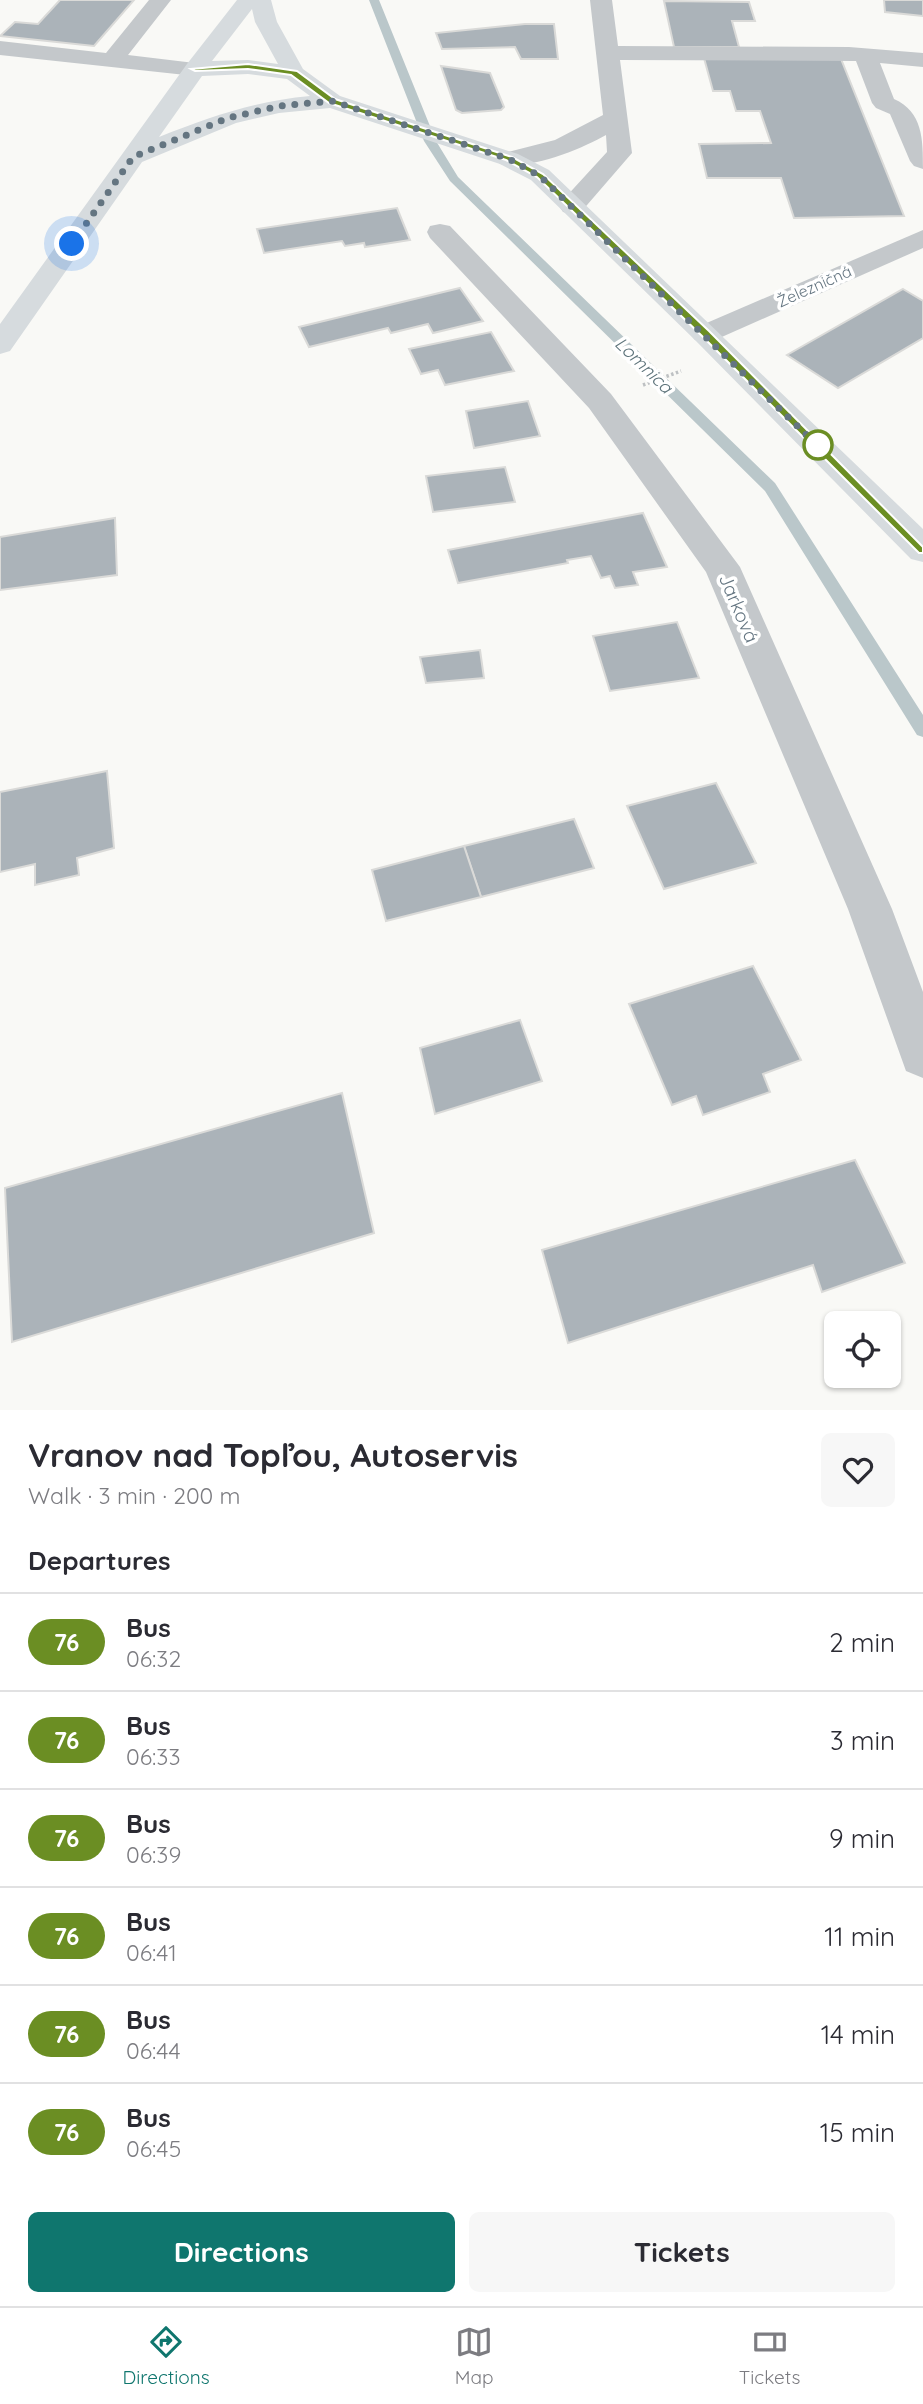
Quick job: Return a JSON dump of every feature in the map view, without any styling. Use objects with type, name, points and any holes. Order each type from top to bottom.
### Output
[{"type":"main road","points":[[0,345],[195,69],[248,0]]},
{"type":"main road","points":[[260,0],[266,22],[294,73],[332,101]]},
{"type":"main road","points":[[195,69],[248,66],[294,73]]},
{"type":"main road","points":[[195,69],[295,98],[332,101],[509,159],[540,176],[705,334],[923,550]]},
{"type":"main road","points":[[133,157],[228,118],[279,106],[332,101]]},
{"type":"street","points":[[112,60],[160,0]]},
{"type":"street","points":[[572,206],[620,153],[601,0]]},
{"type":"street","points":[[0,48],[195,69]]},
{"type":"street","points":[[607,53],[864,55],[923,60]]},
{"type":"street","points":[[864,55],[884,103],[900,110],[923,161]]},
{"type":"street","points":[[509,159],[589,138],[614,119]]},
{"type":"street","name":"Jarková","points":[[440,232],[600,401],[722,567],[870,909],[923,1055]]},
{"type":"street","name":"Železničná","points":[[705,334],[923,239]]},
{"type":"path","points":[[637,387],[688,368]]},
{"type":"building","points":[[60,0],[134,0],[94,46],[0,36],[15,22],[38,24]]},
{"type":"building","points":[[884,0],[923,0],[923,16],[885,12]]},
{"type":"building","points":[[664,1],[749,2],[755,21],[732,21],[739,47],[674,47]]},
{"type":"building","points":[[525,24],[554,24],[558,59],[521,59],[515,47],[442,49],[436,33]]},
{"type":"building","points":[[704,58],[841,59],[904,216],[794,218],[781,178],[707,178],[699,144],[771,143],[760,111],[736,111],[730,91],[713,91]]},
{"type":"building","points":[[441,66],[490,73],[504,107],[501,110],[462,113],[456,110]]},
{"type":"building","points":[[397,208],[410,240],[365,247],[364,243],[345,246],[342,241],[264,253],[257,229]]},
{"type":"building","points":[[460,288],[483,321],[433,333],[428,324],[391,333],[388,328],[309,347],[299,327]]},
{"type":"building","points":[[903,289],[923,301],[923,338],[838,388],[787,355]]},
{"type":"building","points":[[491,332],[514,371],[445,385],[438,370],[421,374],[409,349]]},
{"type":"building","points":[[528,401],[540,436],[474,448],[466,411]]},
{"type":"building","points":[[505,467],[515,502],[433,512],[426,476]]},
{"type":"building","points":[[643,513],[667,567],[633,572],[638,585],[615,588],[610,576],[601,578],[591,556],[567,560],[568,563],[458,583],[448,550]]},
{"type":"building","points":[[115,518],[117,575],[0,590],[0,537]]},
{"type":"building","points":[[677,622],[699,678],[610,691],[593,636]]},
{"type":"building","points":[[480,650],[484,678],[426,683],[420,657]]},
{"type":"building","points":[[107,771],[114,848],[77,858],[79,875],[35,885],[35,864],[0,872],[0,792]]},
{"type":"building","points":[[716,783],[756,863],[664,889],[627,806]]},
{"type":"building","points":[[574,819],[594,868],[481,897],[464,846]]},
{"type":"building","points":[[464,846],[481,897],[386,921],[372,870]]},
{"type":"building","points":[[753,966],[801,1060],[763,1074],[770,1092],[703,1115],[696,1096],[672,1105],[629,1004]]},
{"type":"building","points":[[520,1020],[542,1081],[435,1114],[420,1048]]},
{"type":"building","points":[[342,1093],[374,1233],[12,1342],[5,1188]]},
{"type":"building","points":[[855,1160],[905,1263],[822,1292],[813,1265],[568,1343],[542,1250]]},
{"type":"waterway","name":"Lomnica","points":[[374,0],[430,141],[454,179],[770,487],[923,730]]},
{"type":"bus line","name":"76","points":[[195,69],[248,66],[294,73],[332,101],[509,159],[540,176],[705,334],[923,550]]},
{"type":"route","points":[[72,244],[133,157],[181,135],[228,118],[279,106],[332,101],[509,159],[540,176],[824,452],[818,445]]}]
